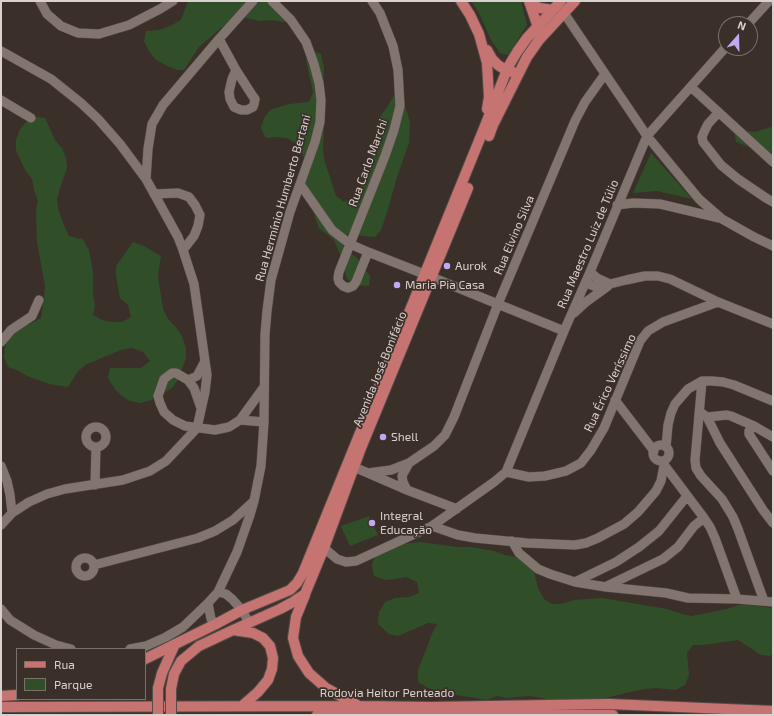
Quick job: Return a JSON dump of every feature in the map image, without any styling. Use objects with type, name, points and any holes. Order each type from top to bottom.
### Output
[{"type":"main road","name":"Avenida José Bonifácio","points":[[461,1],[479,34],[487,63],[489,97],[485,126]]},
{"type":"main road","name":"Avenida José Bonifácio","points":[[359,706],[326,688],[310,673],[298,656],[293,638],[296,617],[324,548],[507,71],[517,52],[527,38],[561,1]]},
{"type":"main road","name":"Avenida José Bonifácio","points":[[146,659],[242,610],[290,590],[297,583],[303,573],[428,275],[493,125],[527,57],[539,40],[575,1]]},
{"type":"main road","points":[[530,2],[540,8],[553,10]]},
{"type":"main road","points":[[530,2],[540,34],[539,40]]},
{"type":"main road","points":[[479,34],[492,59],[498,66],[507,71],[519,73]]},
{"type":"main road","points":[[171,715],[171,689],[174,674],[181,661],[199,646],[280,609],[305,594]]},
{"type":"main road","points":[[233,630],[253,633],[263,638],[270,646],[273,658],[272,670],[268,680],[258,692],[242,706]]},
{"type":"main road","points":[[158,715],[158,688],[162,673],[175,644]]},
{"type":"main road","points":[[1,696],[16,695]]},
{"type":"main road","name":"Rodovia Heitor Penteado","points":[[1,707],[431,707],[609,704],[773,711]]},
{"type":"main road","name":"Rodovia Heitor Penteado","points":[[317,715],[613,715]]},
{"type":"street","points":[[40,1],[47,14],[61,26],[78,33],[99,34],[130,25],[173,1]]},
{"type":"street","points":[[146,178],[148,149],[152,124],[163,105],[253,1]]},
{"type":"street","name":"Rua Hermínio Humberto Bertani","points":[[135,648],[146,646],[183,627],[218,592],[237,552],[254,501],[261,466],[264,422],[265,334],[271,280],[290,212],[315,142],[320,122],[321,100],[319,83],[306,42],[291,20],[272,1]]},
{"type":"street","name":"Rua Carlo Marchi","points":[[368,252],[356,282],[353,286],[348,288],[343,286],[339,282],[338,278],[385,156],[400,106],[398,70],[392,46],[380,13],[372,1]]},
{"type":"street","points":[[755,16],[769,1]]},
{"type":"street","points":[[564,13],[647,136],[698,199],[722,218],[754,237],[773,246]]},
{"type":"street","points":[[219,39],[236,70]]},
{"type":"street","points":[[1,51],[51,79],[75,98],[98,119],[120,144],[146,178],[178,237],[194,284],[207,375],[197,428],[166,461],[150,471],[124,480],[65,489],[47,494],[12,512],[1,525]]},
{"type":"street","name":"Rua Maestro Luiz de Túlio","points":[[506,472],[647,136],[719,56]]},
{"type":"street","name":"Rua Elvino Silva","points":[[368,473],[392,470],[409,463],[434,446],[444,435],[454,417],[498,304],[575,121],[585,102],[605,74]]},
{"type":"street","points":[[691,86],[718,113],[773,162]]},
{"type":"street","points":[[1,100],[31,118]]},
{"type":"street","points":[[718,113],[708,124],[702,137],[703,142],[721,165],[738,179],[773,202]]},
{"type":"street","points":[[130,157],[143,155],[148,149]]},
{"type":"street","points":[[300,184],[332,230],[350,244],[564,331]]},
{"type":"street","points":[[296,196],[302,192],[308,196]]},
{"type":"street","points":[[154,194],[178,193],[189,197],[195,205],[200,215],[198,226],[194,236],[183,250]]},
{"type":"street","points":[[290,212],[308,196]]},
{"type":"street","points":[[689,210],[694,208],[698,199]]},
{"type":"street","points":[[617,206],[633,203],[654,203],[722,218]]},
{"type":"street","points":[[590,272],[597,278],[610,284]]},
{"type":"street","points":[[586,283],[594,286],[602,286],[645,276],[658,276],[773,324]]},
{"type":"street","points":[[571,316],[586,302],[610,284]]},
{"type":"street","points":[[691,289],[695,297],[693,311]]},
{"type":"street","points":[[1,342],[11,330],[32,316],[39,300]]},
{"type":"street","name":"Rua Érico Veríssimo","points":[[506,472],[529,477],[545,476],[566,471],[581,463],[591,450],[604,428],[640,341],[648,331],[663,322],[718,302]]},
{"type":"street","points":[[188,380],[197,376],[205,360]]},
{"type":"street","points":[[201,408],[194,388],[188,380],[176,373],[172,373],[164,379],[158,396],[164,412],[173,420],[185,426],[216,430],[229,427],[240,420],[264,387]]},
{"type":"street","points":[[737,599],[710,527],[664,462],[658,461],[654,456],[660,448],[668,430],[671,413],[675,404],[688,389],[702,382],[717,381],[734,385],[773,401]]},
{"type":"street","points":[[512,542],[519,553],[538,569],[575,582],[606,587],[666,593],[688,598],[737,599],[769,602],[733,517],[722,499],[701,476],[696,468],[695,460],[703,415],[702,382]]},
{"type":"street","points":[[432,526],[458,535],[475,538],[512,542],[575,545],[598,538],[624,524],[638,512],[656,491],[662,481],[664,462],[669,454],[669,451],[660,448],[642,435],[615,400]]},
{"type":"street","points":[[703,415],[731,416],[754,426],[773,437]]},
{"type":"street","points":[[703,415],[763,510],[773,523]]},
{"type":"street","points":[[240,420],[264,422]]},
{"type":"street","points":[[754,426],[749,431],[749,434],[773,471]]},
{"type":"street","points":[[95,485],[96,447]]},
{"type":"street","points":[[407,490],[402,476],[409,463]]},
{"type":"street","points":[[1,466],[7,481],[12,512]]},
{"type":"street","points":[[354,467],[407,490],[457,509]]},
{"type":"street","points":[[324,548],[337,559],[346,562],[356,561],[432,526],[506,472]]},
{"type":"street","points":[[575,582],[616,562],[639,547],[659,531],[687,496]]},
{"type":"street","points":[[94,565],[198,538],[215,531],[233,520],[254,501]]},
{"type":"street","points":[[606,587],[663,559],[678,547],[694,526],[704,518]]},
{"type":"street","points":[[218,592],[226,594],[232,599],[242,610],[249,623]]},
{"type":"street","points":[[208,603],[211,619],[216,624]]},
{"type":"street","points":[[1,609],[10,620],[34,635],[56,645],[67,648]]},
{"type":"green space","points":[[188,1],[266,1],[284,8],[295,16],[293,21],[283,22],[273,20],[260,21],[241,17],[221,28],[199,47],[184,70],[178,70],[155,59],[144,41],[146,31],[159,30],[181,20]]},
{"type":"green space","points":[[471,1],[521,1],[527,25],[508,55],[500,53],[491,40],[479,13]]},
{"type":"green space","points":[[311,50],[321,54],[324,67],[322,107],[324,159],[336,196],[344,202],[353,198],[365,181],[372,161],[370,149],[375,137],[377,126],[381,115],[394,95],[404,102],[410,122],[409,143],[381,230],[375,237],[353,234],[343,235],[342,244],[357,258],[370,276],[369,286],[358,285],[347,279],[342,259],[334,240],[319,228],[315,218],[314,207],[300,191],[305,161],[297,144],[287,138],[266,138],[261,128],[264,118],[270,110],[289,104],[309,102],[313,92],[306,60]]},
{"type":"green space","points":[[37,117],[45,118],[55,140],[62,148],[66,158],[67,168],[57,199],[58,209],[69,236],[80,239],[82,238],[89,250],[93,272],[93,294],[95,305],[93,315],[102,320],[111,322],[122,322],[131,317],[128,305],[120,298],[116,276],[116,266],[133,242],[144,246],[161,256],[158,276],[163,309],[168,319],[182,336],[186,348],[186,358],[178,380],[172,388],[151,400],[140,403],[130,401],[115,389],[108,378],[110,368],[141,368],[150,361],[143,352],[132,348],[121,350],[87,364],[78,371],[68,387],[49,384],[8,367],[4,357],[5,347],[9,336],[19,326],[30,324],[41,318],[44,298],[45,286],[37,242],[36,211],[38,201],[32,179],[25,170],[16,150],[16,140],[20,129],[27,121]]},
{"type":"green space","points":[[771,127],[773,129],[773,156],[736,142],[734,131],[755,132]]},
{"type":"green space","points":[[651,153],[692,199],[657,191],[633,193]]},
{"type":"green space","points":[[369,516],[378,535],[350,546],[341,526]]},
{"type":"green space","points":[[420,542],[457,547],[471,547],[524,559],[532,564],[538,588],[544,599],[552,604],[562,604],[574,600],[602,598],[667,609],[691,616],[727,609],[738,605],[773,608],[773,653],[770,656],[761,655],[738,640],[693,645],[687,653],[689,675],[685,685],[675,690],[656,688],[634,691],[573,706],[558,701],[530,696],[506,698],[497,696],[487,700],[439,692],[418,682],[418,670],[437,624],[428,623],[398,636],[389,634],[378,624],[379,612],[385,602],[395,598],[409,597],[419,593],[417,582],[406,577],[385,580],[374,576],[372,564],[377,552],[396,545]]},
{"type":"place","name":"Aurok","points":[[447,266]]},
{"type":"place","name":"Maria Pia Casa","points":[[397,285]]},
{"type":"place","name":"Shell","points":[[383,437]]},
{"type":"place","name":"Integral Educação","points":[[372,523]]}]
